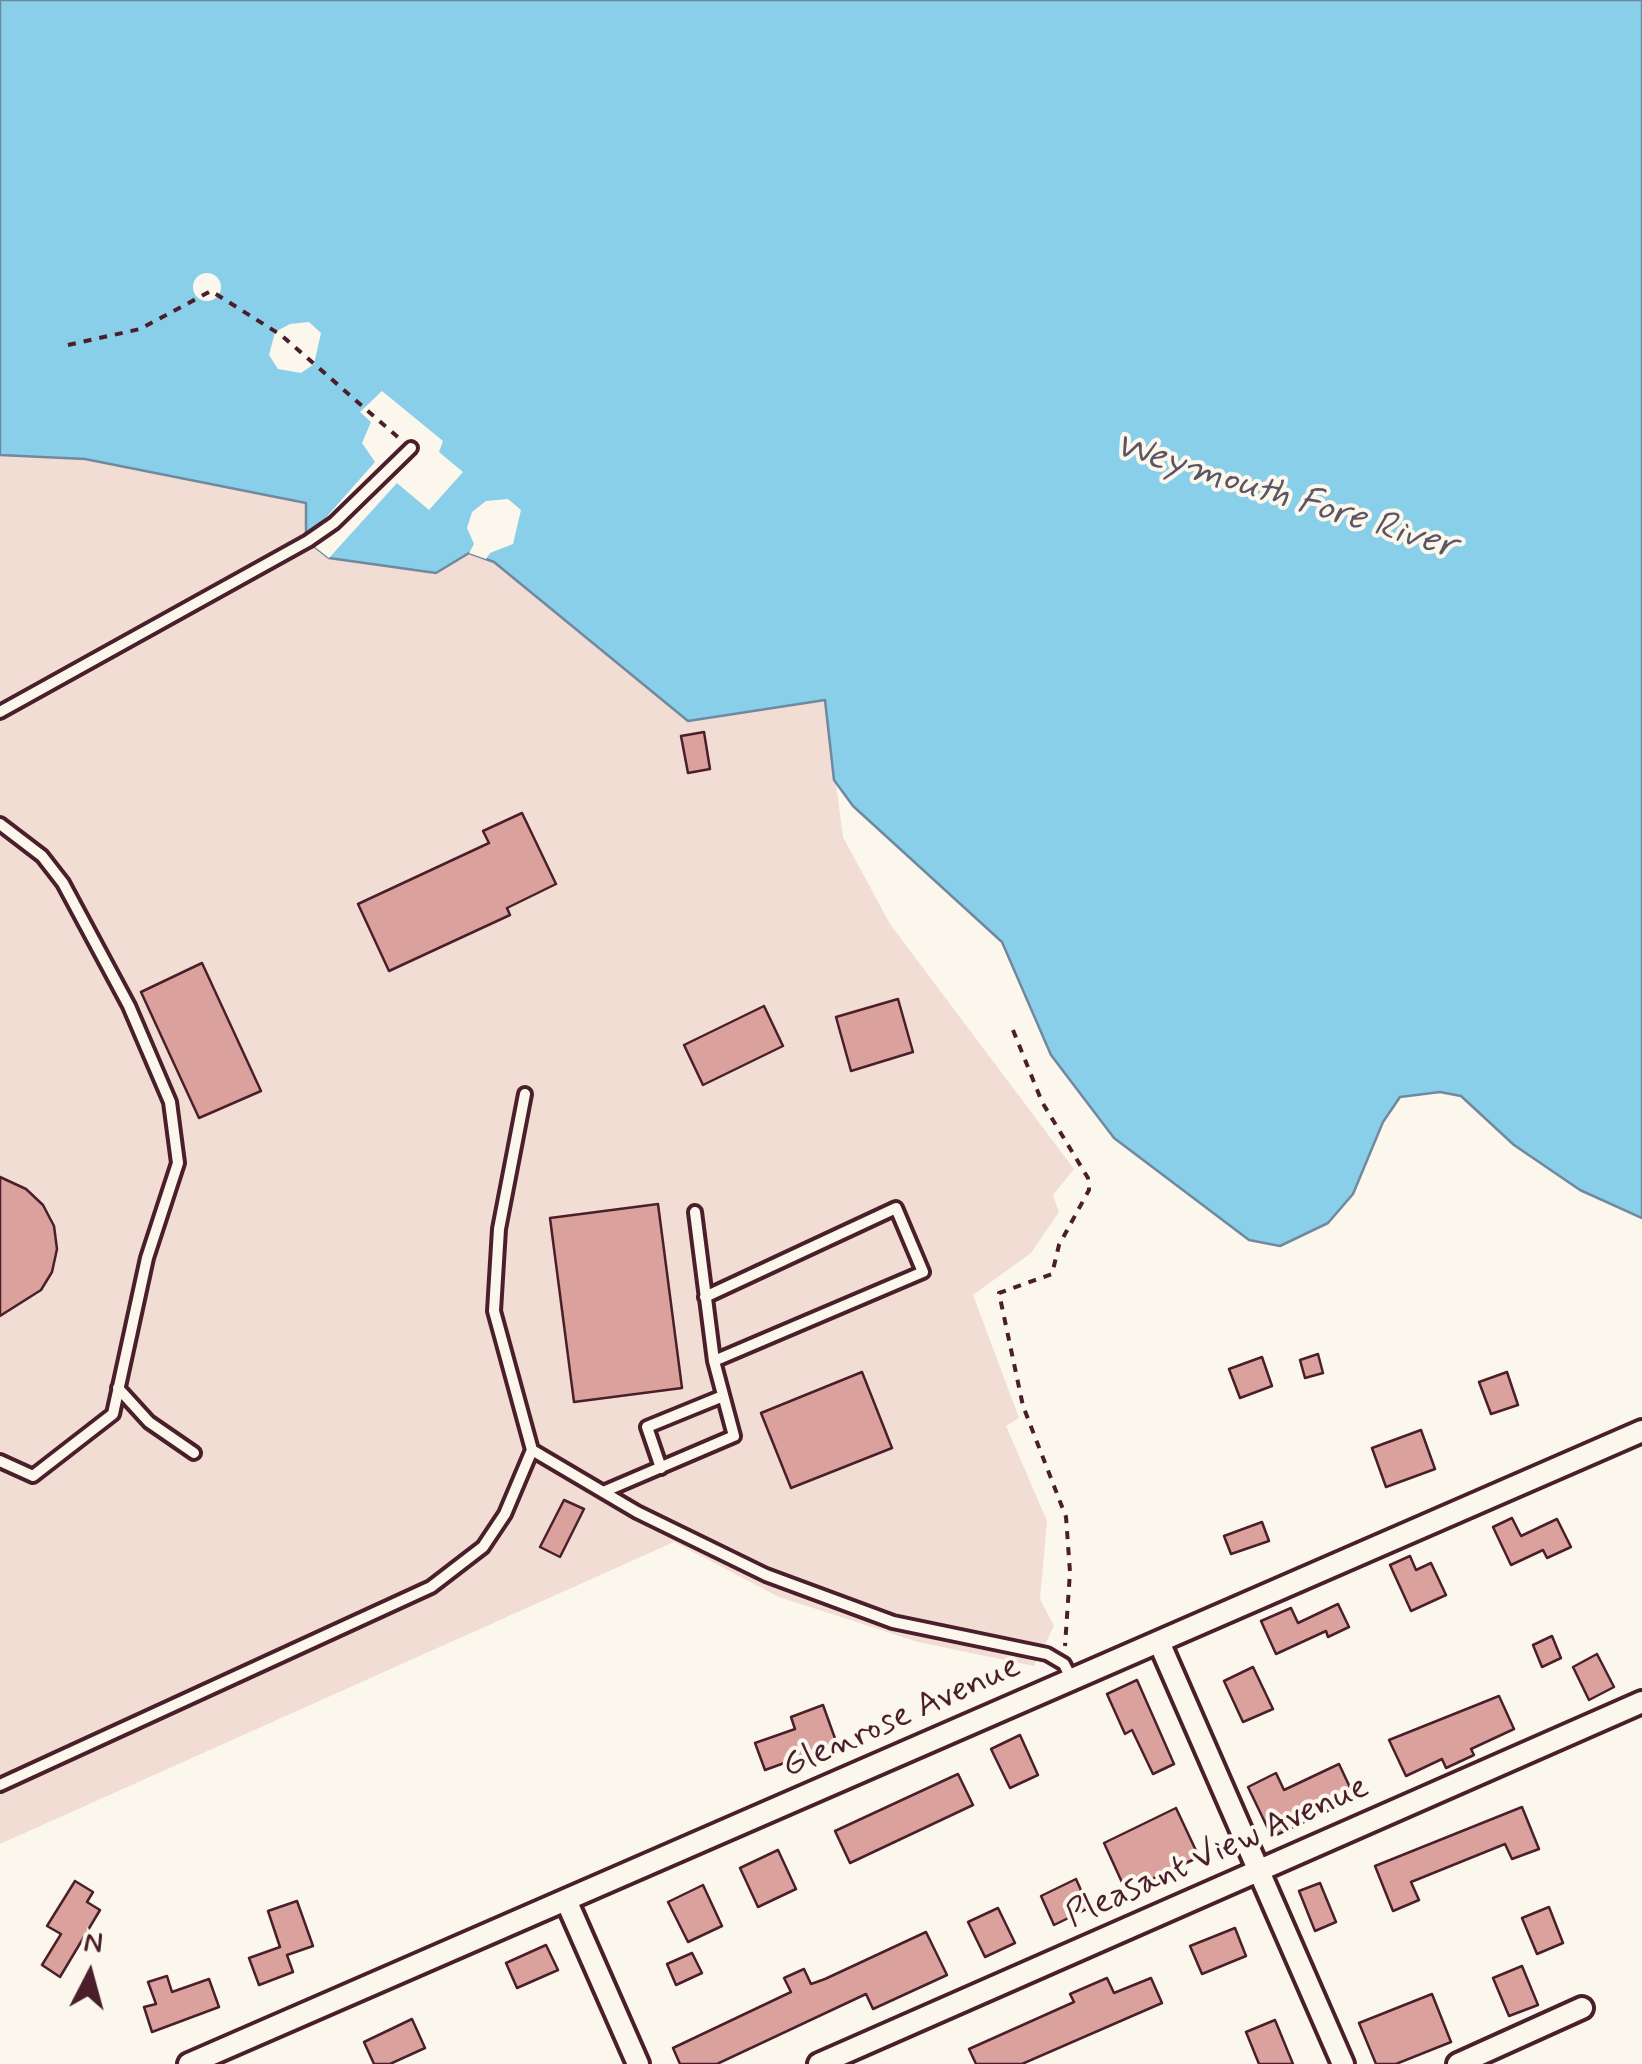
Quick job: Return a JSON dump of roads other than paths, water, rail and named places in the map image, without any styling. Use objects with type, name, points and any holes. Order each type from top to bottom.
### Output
[{"type":"street","name":"Glenrose Avenue","points":[[189,2064],[1642,1432]]},
{"type":"street","points":[[1158,1642],[1343,2064]]},
{"type":"street","name":"Pleasant View Avenue","points":[[819,2064],[1642,1702]]},
{"type":"street","points":[[566,1900],[638,2064]]},
{"type":"street","points":[[1458,2064],[1582,2008]]},
{"type":"lane","points":[[0,712],[308,540],[334,523],[410,448]]},
{"type":"lane","points":[[0,824],[42,856],[63,883],[129,1006],[170,1102],[178,1163],[147,1258],[113,1414],[33,1476],[0,1461]]},
{"type":"lane","points":[[0,1785],[431,1588],[484,1546],[505,1514],[532,1450],[494,1311],[499,1229],[525,1094]]},
{"type":"lane","points":[[704,1297],[896,1208],[923,1272],[714,1361]]},
{"type":"lane","points":[[604,1492],[734,1436],[714,1361],[695,1212]]},
{"type":"lane","points":[[118,1388],[148,1422],[194,1452]]},
{"type":"lane","points":[[660,1468],[647,1428],[723,1396]]},
{"type":"lane","points":[[532,1450],[722,1555],[798,1588],[938,1634],[1048,1654],[1064,1664],[1072,1680]]},
{"type":"water","name":"Weymouth Fore River","points":[[0,0],[1642,0],[1642,1218],[1580,1190],[1514,1145],[1461,1096],[1440,1092],[1400,1097],[1383,1122],[1353,1194],[1328,1223],[1280,1246],[1249,1240],[1114,1138],[1051,1055],[1002,942],[853,806],[834,780],[825,700],[688,721],[494,562],[469,553],[436,573],[329,558],[306,540],[306,503],[85,459],[0,455]]}]
